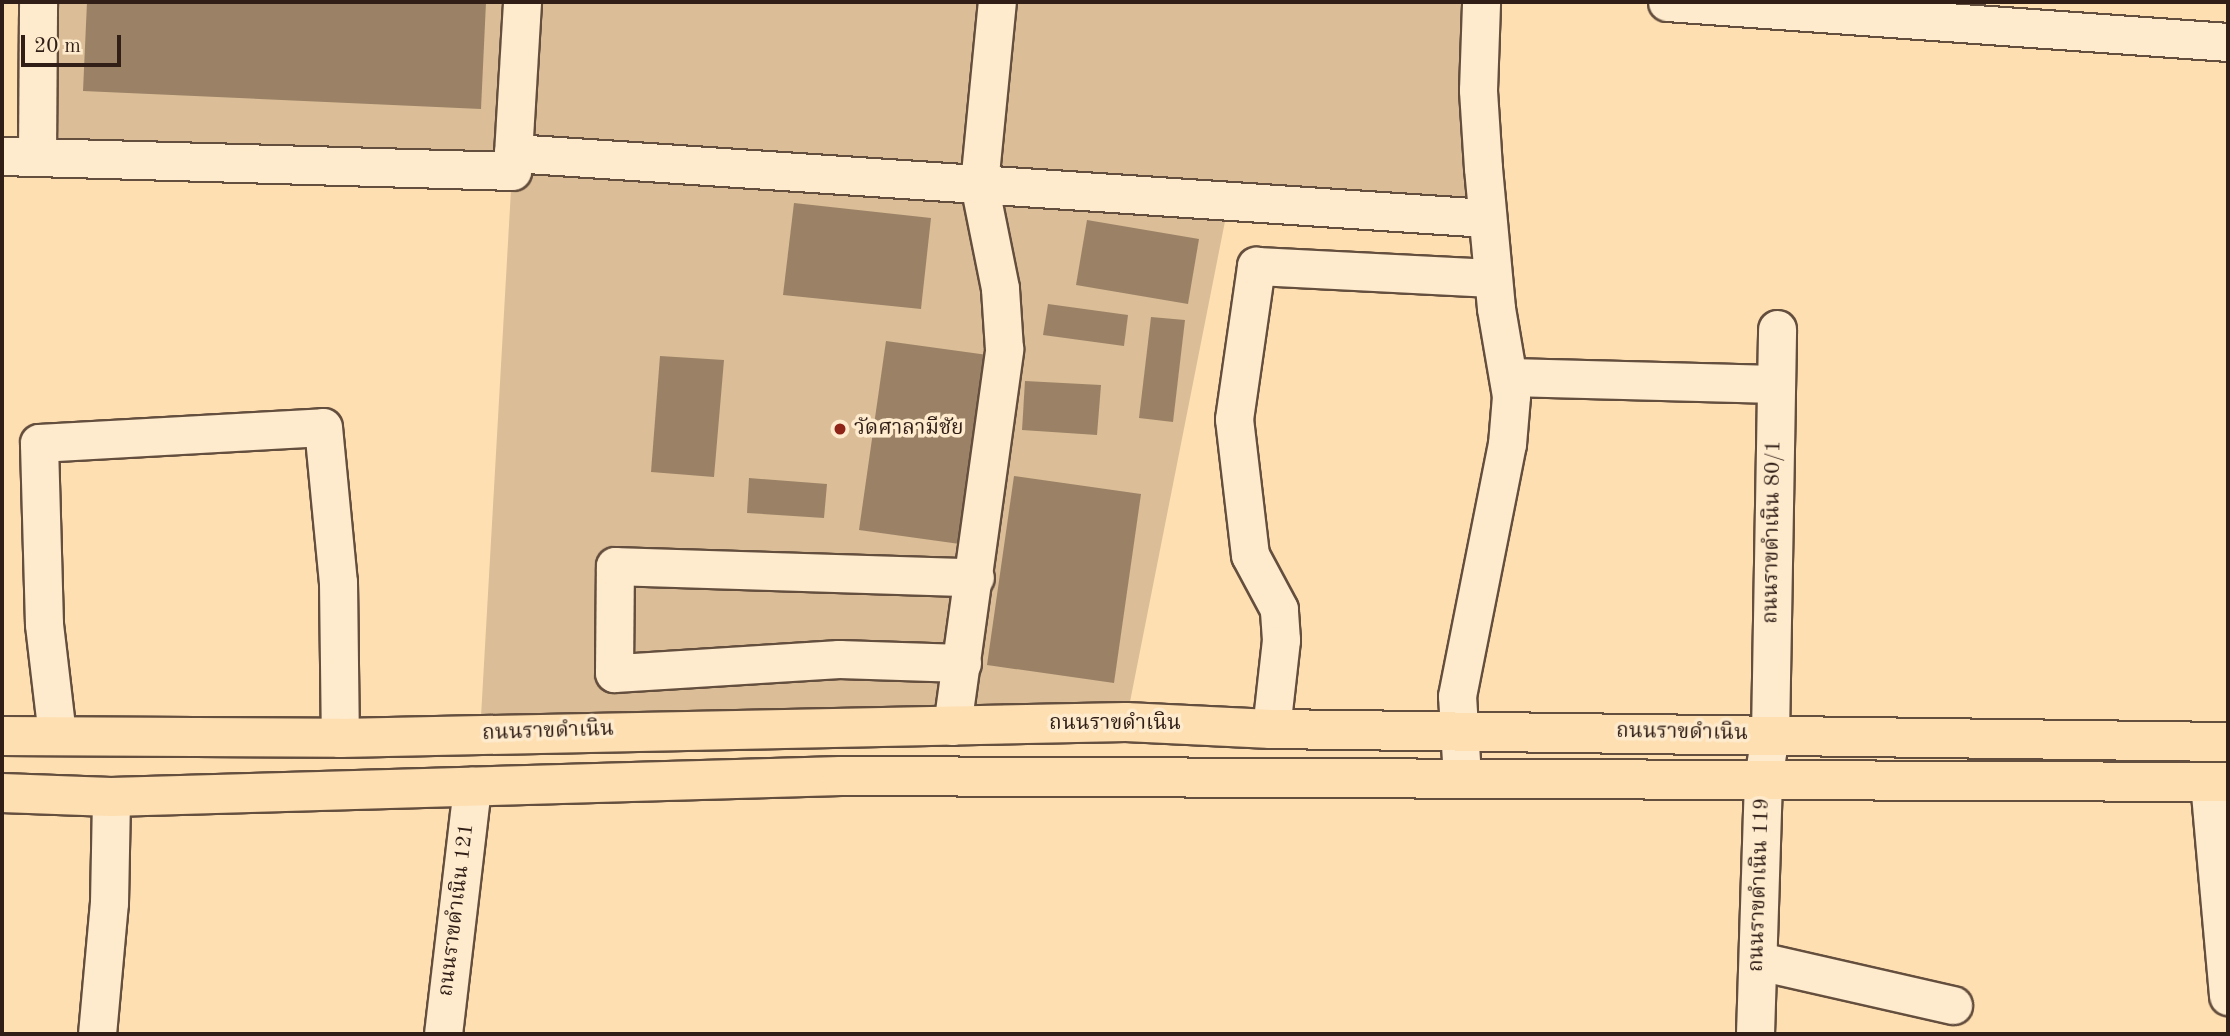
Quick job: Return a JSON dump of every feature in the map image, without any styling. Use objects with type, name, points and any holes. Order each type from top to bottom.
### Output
[{"type":"main road","name":"ถนนราขดำเนิน","points":[[2,736],[340,738],[1126,722],[1271,729],[2228,742]]},
{"type":"main road","points":[[2,793],[111,797],[841,776],[2219,782]]},
{"type":"street","points":[[38,2],[19,156],[512,172],[522,2]]},
{"type":"street","points":[[952,726],[975,578],[1004,349],[1000,288],[979,184],[997,2]]},
{"type":"street","points":[[1462,777],[1457,732],[1463,660],[1507,444],[1509,377],[1493,278],[1487,218],[1478,90],[1481,2]]},
{"type":"street","points":[[1667,2],[2014,14],[2228,42]]},
{"type":"street","points":[[513,153],[1487,218]]},
{"type":"street","points":[[1271,729],[1281,640],[1279,610],[1250,555],[1234,419],[1255,266],[1493,278]]},
{"type":"street","name":"ถนนราขดำเนิน 80/1","points":[[1770,735],[1777,329]]},
{"type":"street","points":[[1509,377],[1776,384]]},
{"type":"street","points":[[57,735],[44,624],[39,443],[323,428],[338,582],[340,738]]},
{"type":"street","points":[[962,663],[839,659],[614,673],[615,566],[975,578]]},
{"type":"street","name":"ถนนราขดำเนิน 119","points":[[1755,1034],[1763,779],[1770,735]]},
{"type":"street","points":[[2219,782],[2228,996]]},
{"type":"street","name":"ถนนราขดำเนิน 121","points":[[443,1034],[472,786]]},
{"type":"street","points":[[97,1034],[109,903],[111,797]]},
{"type":"street","points":[[1759,961],[1953,1005]]},
{"type":"shaded area","points":[[38,2],[1481,2],[1487,218],[1229,201],[1126,722],[480,734],[512,172],[37,155]]},
{"type":"building","points":[[87,2],[486,2],[481,109],[83,91]]},
{"type":"building","points":[[794,203],[931,218],[921,309],[783,295]]},
{"type":"building","points":[[1087,220],[1199,239],[1188,304],[1076,285]]},
{"type":"building","points":[[1048,304],[1128,315],[1124,346],[1043,335]]},
{"type":"building","points":[[1151,317],[1185,320],[1173,422],[1139,418]]},
{"type":"building","points":[[886,341],[995,356],[967,545],[859,530]]},
{"type":"building","points":[[660,356],[724,360],[714,477],[651,472]]},
{"type":"building","points":[[1025,381],[1101,385],[1097,435],[1022,430]]},
{"type":"building","points":[[1014,476],[1141,494],[1114,683],[987,665]]},
{"type":"building","points":[[749,478],[827,484],[824,518],[747,513]]},
{"type":"place","name":"วัดศาลามีชัย","points":[[840,429]]}]
